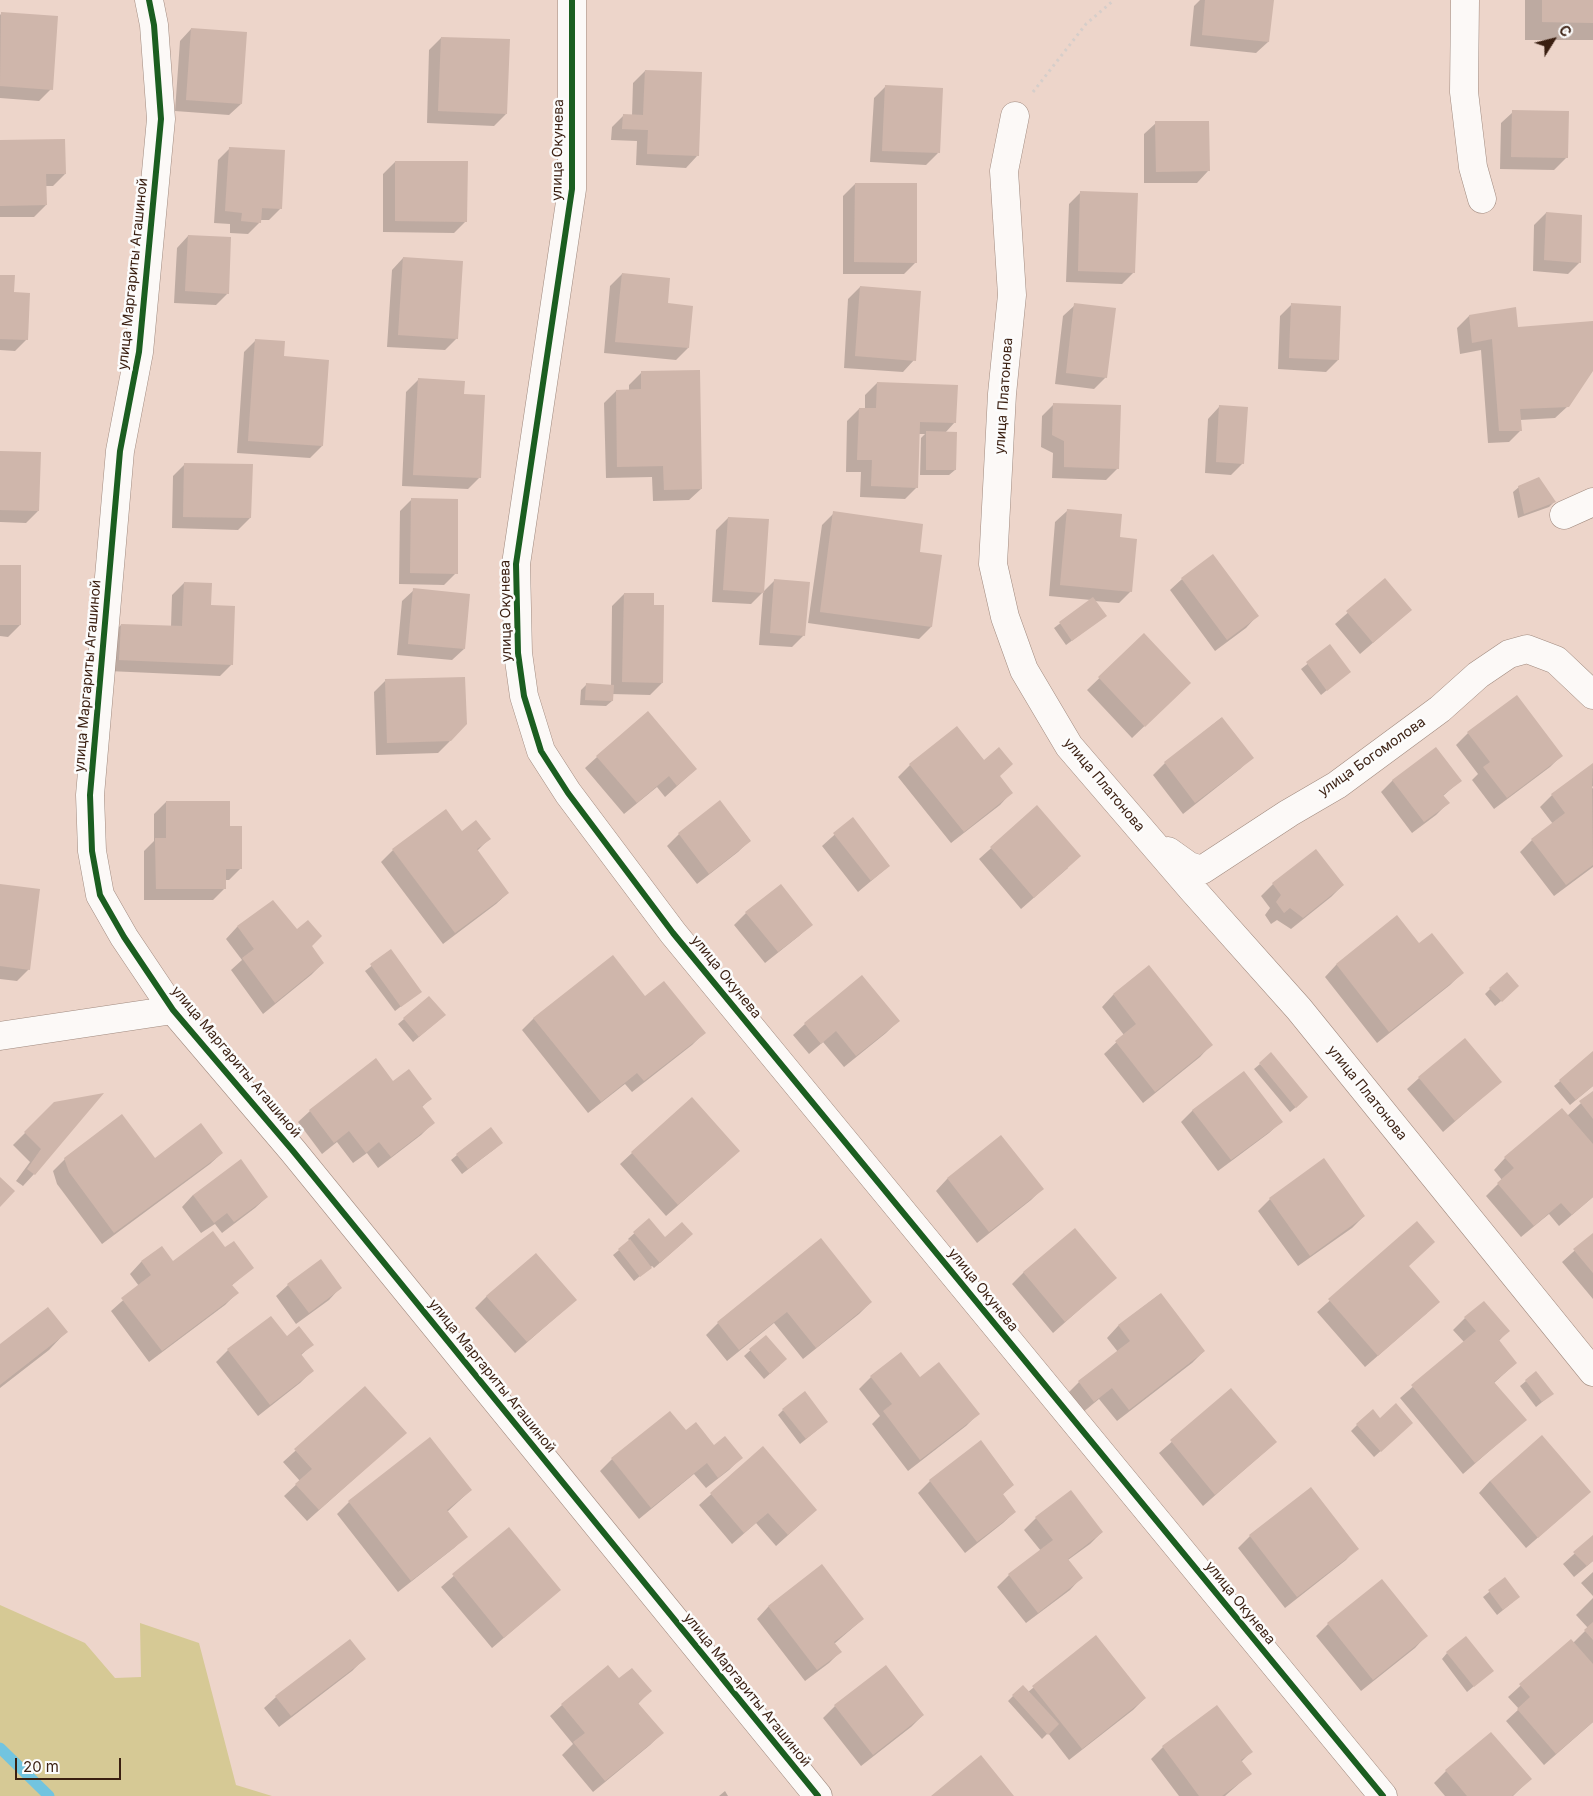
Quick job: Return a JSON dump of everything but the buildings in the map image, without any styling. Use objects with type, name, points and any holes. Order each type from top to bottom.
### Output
[{"type":"street","name":"улица Маргариты Агашиной","points":[[149,0],[154,25],[161,119],[139,352],[120,451],[90,795],[92,851],[100,894],[124,936],[173,1010],[294,1151],[818,1796]]},
{"type":"street","name":"улица Окунева","points":[[572,0],[572,189],[516,564],[518,653],[524,696],[542,751],[568,793],[673,933],[1383,1796]]},
{"type":"street","points":[[1464,0],[1464,92],[1473,167],[1482,199]]},
{"type":"street","name":"улица Платонова","points":[[1015,116],[1004,170],[1012,295],[1002,394],[993,564],[1004,617],[1024,670],[1069,746],[1299,1009],[1593,1372]]},
{"type":"street","points":[[1564,515],[1593,502]]},
{"type":"street","name":"улица Богомолова","points":[[1145,834],[1189,866],[1202,870],[1289,812],[1337,785],[1440,709],[1478,675],[1509,654],[1527,649],[1556,660],[1593,695]]},
{"type":"street","points":[[1220,858],[1205,882],[1221,910],[1263,969]]},
{"type":"street","points":[[0,1036],[173,1010]]},
{"type":"path","points":[[1015,116],[1086,24],[1114,0]]},
{"type":"shaded area","points":[[0,1605],[85,1643],[115,1678],[141,1677],[140,1623],[199,1643],[236,1785],[272,1796],[0,1796]]},
{"type":"waterway","points":[[0,1748],[49,1796]]},
{"type":"cycle path","points":[[149,0],[154,25],[161,119],[139,352],[120,451],[90,795],[92,851],[100,895],[124,937],[173,1010],[293,1151],[818,1796]]},
{"type":"cycle path","points":[[572,0],[572,189],[516,564],[518,653],[524,696],[541,751],[568,793],[673,933],[1383,1796]]}]
